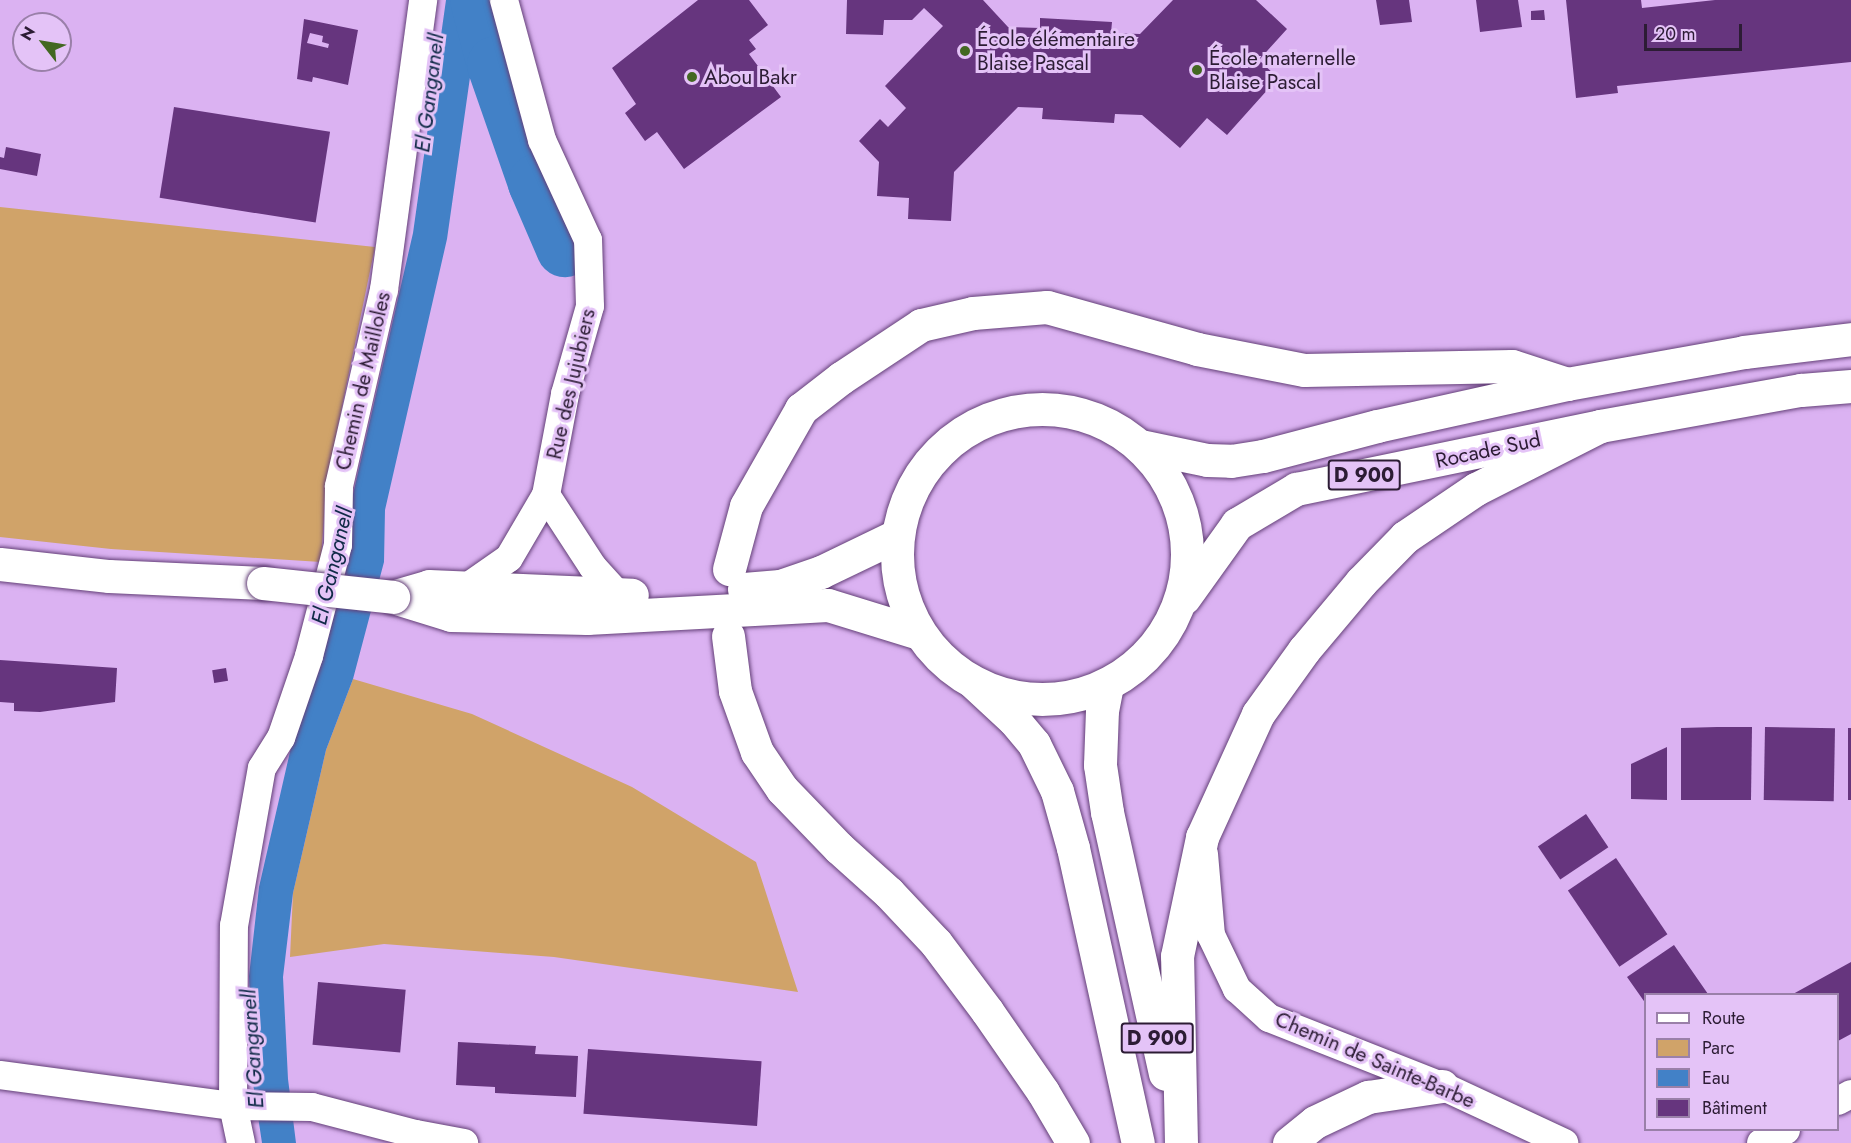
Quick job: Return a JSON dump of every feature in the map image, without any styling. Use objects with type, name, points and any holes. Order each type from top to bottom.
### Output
[{"type":"main road","points":[[729,569],[746,506],[801,410],[841,378],[921,325],[931,322],[973,313],[1047,307],[1197,349],[1304,370],[1512,366],[1567,384]]},
{"type":"main road","name":"D 900","points":[[1140,446],[1207,460],[1263,456],[1377,426],[1567,384],[1744,352],[1851,339]]},
{"type":"main road","name":"Rocade Sud","points":[[974,683],[999,694],[1035,699],[1081,695],[1107,685],[1136,665],[1152,648],[1237,524],[1296,489],[1600,426],[1801,390],[1851,386]]},
{"type":"main road","points":[[974,683],[943,662],[919,633],[904,602],[897,569],[898,535],[912,488],[925,467],[960,434],[1004,413],[1028,409],[1076,412],[1100,420],[1140,446],[1168,481],[1184,522],[1188,566],[1177,609]]},
{"type":"main road","points":[[1181,1143],[1177,956],[1202,837],[1258,714],[1304,650],[1404,537],[1476,489],[1600,426]]},
{"type":"main road","points":[[0,564],[109,576],[263,584],[393,597],[451,615],[599,617],[780,596],[821,572],[898,535]]},
{"type":"main road","points":[[393,597],[429,586],[619,596],[780,596],[828,605],[919,633]]},
{"type":"main road","points":[[728,636],[739,701],[757,752],[782,789],[936,943],[1031,1074],[1073,1143]]},
{"type":"main road","name":"D 900","points":[[974,683],[1014,720],[1034,744],[1057,791],[1073,848],[1138,1143]]},
{"type":"main road","name":"D 900","points":[[1107,685],[1102,710],[1100,765],[1107,812],[1181,1143]]},
{"type":"main road","points":[[1289,1143],[1315,1122],[1368,1096],[1442,1086]]},
{"type":"street","name":"Chemin de Mailloles","points":[[241,1143],[234,926],[262,768],[281,738],[306,666],[338,545],[339,486],[384,290],[423,0]]},
{"type":"street","name":"Rue des Jujubiers","points":[[466,588],[509,558],[546,495],[566,394],[590,306],[588,240],[542,140],[504,0]]},
{"type":"street","points":[[546,495],[593,567],[619,596]]},
{"type":"street","name":"Chemin de Sainte-Barbe","points":[[1202,837],[1211,935],[1237,989],[1269,1018],[1442,1086],[1564,1143]]},
{"type":"street","points":[[0,1075],[240,1105],[312,1107],[416,1134],[464,1143]]},
{"type":"street","points":[[1761,1143],[1784,1131]]},
{"type":"green space","points":[[0,207],[375,247],[326,484],[321,562],[111,549],[0,537]]},
{"type":"green space","points":[[353,679],[472,714],[632,787],[756,862],[798,992],[554,957],[384,944],[290,957],[293,893],[326,750]]},
{"type":"water","name":"El Ganganell","points":[[446,0],[481,0],[447,239],[385,510],[384,562],[353,679],[326,750],[293,893],[283,977],[288,1079],[296,1143],[262,1143],[253,1083],[249,976],[259,887],[292,743],[320,668],[350,556],[351,503],[413,233]]},
{"type":"building","name":"Abou Bakr","points":[[698,0],[749,0],[768,25],[749,40],[756,49],[749,54],[781,97],[684,169],[657,132],[645,141],[625,113],[636,104],[612,68]]},
{"type":"building","points":[[847,0],[983,0],[1008,27],[1040,28],[1040,18],[1112,22],[1111,33],[1140,34],[1173,0],[1256,0],[1287,29],[1259,60],[1278,78],[1227,135],[1207,118],[1180,148],[1142,115],[1115,114],[1114,123],[1042,119],[1043,108],[1018,107],[954,172],[951,221],[908,219],[909,198],[877,196],[879,162],[859,141],[880,119],[888,127],[906,108],[885,86],[943,26],[924,8],[912,20],[884,20],[883,35],[846,34]]},
{"type":"building","points":[[1376,0],[1409,0],[1412,22],[1380,25]]},
{"type":"building","points":[[1476,0],[1518,0],[1522,27],[1480,32]]},
{"type":"building","points":[[1566,0],[1641,0],[1642,8],[1715,0],[1851,0],[1851,62],[1617,86],[1618,93],[1576,98]]},
{"type":"building","points":[[1544,10],[1545,20],[1531,20],[1531,11]]},
{"type":"building","points":[[304,19],[358,30],[348,85],[313,77],[312,82],[297,79]],"holes":[[[310,33],[323,36],[322,42],[329,44],[328,48],[307,43]]]},
{"type":"building","points":[[174,107],[330,132],[316,223],[160,198]]},
{"type":"building","points":[[6,147],[41,154],[37,176],[0,169],[0,157],[4,158]]},
{"type":"building","points":[[0,660],[117,668],[115,702],[40,712],[14,711],[14,703],[0,702]]},
{"type":"building","points":[[226,668],[228,681],[214,683],[212,670]]},
{"type":"building","points":[[1752,727],[1751,800],[1681,800],[1681,728]]},
{"type":"building","points":[[1765,727],[1835,728],[1834,801],[1764,800]]},
{"type":"building","points":[[1848,728],[1851,728],[1851,800],[1848,800]]},
{"type":"building","points":[[1667,747],[1667,800],[1631,799],[1631,764]]},
{"type":"building","points":[[1586,814],[1608,847],[1560,880],[1538,846]]},
{"type":"building","points":[[1616,858],[1667,934],[1619,967],[1568,890]]},
{"type":"building","points":[[1674,945],[1707,993],[1644,993],[1644,1001],[1627,977]]},
{"type":"building","points":[[1851,962],[1851,1034],[1839,1040],[1839,993],[1795,993]]},
{"type":"building","points":[[318,982],[406,990],[400,1052],[313,1045]]},
{"type":"building","points":[[458,1042],[536,1046],[535,1054],[578,1056],[576,1097],[495,1093],[495,1087],[456,1085]]},
{"type":"building","points":[[588,1049],[762,1061],[757,1126],[583,1114]]},
{"type":"waterway","points":[[479,0],[496,65],[537,183],[565,248]]},
{"type":"place","name":"École élémentaire Blaise Pascal","points":[[965,51]]},
{"type":"place","name":"École maternelle Blaise Pascal","points":[[1197,70]]},
{"type":"place","name":"Abou Bakr","points":[[692,77]]}]
